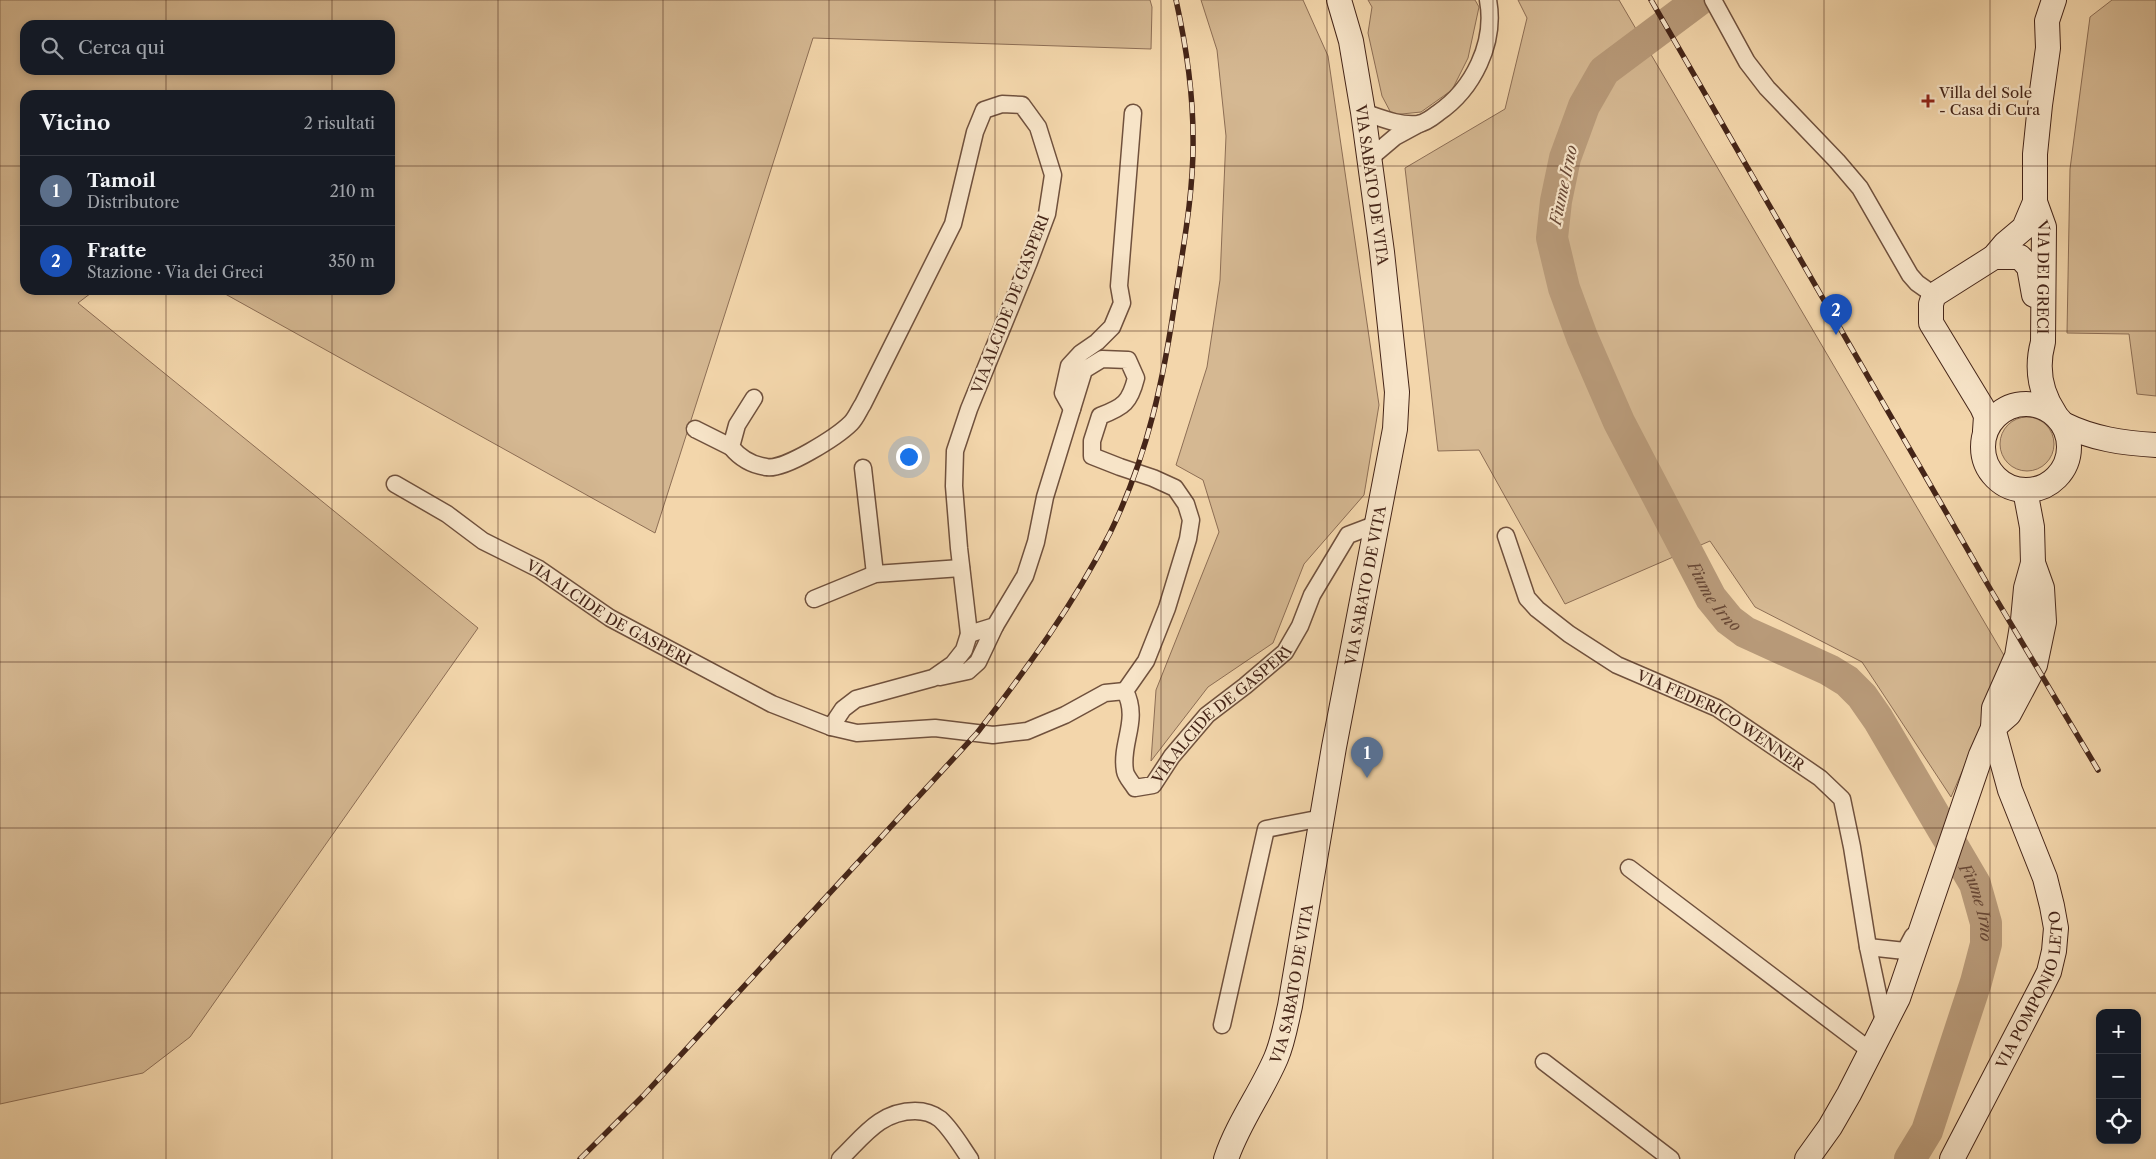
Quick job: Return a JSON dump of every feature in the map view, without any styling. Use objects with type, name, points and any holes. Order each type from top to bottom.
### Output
[{"type":"main road","name":"VIA SABATO DE VITA","points":[[1226,1159],[1238,1126],[1268,1076],[1283,1039],[1322,818],[1395,429],[1397,392],[1393,342],[1363,112],[1351,41],[1339,0]]},
{"type":"main road","name":"VIA DEI GRECI","points":[[1934,295],[1994,257],[2024,228],[2035,202],[2038,123],[2048,48],[2047,20],[2054,0]]},
{"type":"main road","points":[[2048,48],[2067,0]]},
{"type":"main road","name":"VIA DEI GRECI","points":[[2035,202],[2044,227],[2043,342],[2040,355],[2042,391],[2059,419]]},
{"type":"main road","name":"VIA DEI GRECI","points":[[1994,257],[2020,257],[2029,267],[2034,288],[2034,347],[2040,355]]},
{"type":"main road","points":[[1934,295],[1931,304],[1932,323],[1986,416],[1983,452],[1990,471],[2000,481],[2012,488],[2025,490],[2038,488],[2060,474],[2067,462],[2069,450],[2068,436],[2059,419]]},
{"type":"main road","points":[[1985,431],[1997,414],[2016,404],[2037,405],[2080,433],[2120,443],[2156,445]]},
{"type":"main road","points":[[1807,1159],[1830,1127],[1885,1027],[1898,998],[1981,755],[1993,728],[2010,714],[2035,665],[2044,622],[2042,588],[2033,563],[2032,526],[2025,490]]},
{"type":"main road","name":"VIA POMPONIO LETO","points":[[1952,1159],[2042,988],[2049,972],[2054,951],[2056,928],[2045,878],[2010,790],[1993,728]]},
{"type":"street","points":[[1369,159],[1395,137],[1449,106],[1463,92],[1482,54],[1488,24],[1488,0]]},
{"type":"street","points":[[1713,0],[1746,62],[1767,88],[1860,188],[1910,275],[1916,283],[1934,295]]},
{"type":"street","name":"VIA ALCIDE DE GASPERI","points":[[731,447],[740,458],[768,468],[792,460],[822,445],[851,422],[863,404],[953,224],[975,132],[984,110],[1002,104],[1022,105],[1038,127],[1053,175],[1047,214],[969,409],[955,451],[954,486],[961,568],[970,634]]},
{"type":"street","points":[[1363,112],[1390,122],[1419,124]]},
{"type":"street","points":[[1072,409],[1063,393],[1069,366],[1081,353],[1097,342],[1112,327],[1122,302],[1119,286],[1133,113]]},
{"type":"street","points":[[831,727],[843,709],[856,699],[933,678],[968,671],[978,662],[995,626],[1025,576],[1036,542],[1045,498],[1084,370],[1102,359],[1128,360],[1136,378],[1131,397],[1118,409],[1100,416],[1092,441],[1092,456],[1175,488],[1186,504],[1191,520],[1188,539],[1167,608],[1146,661],[1125,691]]},
{"type":"street","points":[[695,429],[731,447],[737,425],[754,398]]},
{"type":"street","points":[[863,468],[875,574]]},
{"type":"street","name":"VIA ALCIDE DE GASPERI","points":[[394,484],[447,514],[483,541],[539,569],[610,618],[772,704],[831,727],[857,733],[935,728],[993,735],[1027,731],[1065,715],[1105,693],[1125,691],[1131,703],[1131,724],[1125,772],[1135,788],[1153,784],[1172,756],[1206,715],[1245,686],[1285,652],[1300,626],[1312,595],[1348,535],[1377,524]]},
{"type":"street","name":"VIA FEDERICO WENNER","points":[[1506,536],[1527,598],[1537,609],[1569,634],[1617,665],[1717,708],[1832,788],[1842,799],[1868,947],[1885,1027]]},
{"type":"street","points":[[814,600],[875,574],[961,568]]},
{"type":"street","points":[[933,678],[953,664],[964,650],[970,634],[995,626]]},
{"type":"street","points":[[1222,1025],[1266,829],[1322,818]]},
{"type":"street","points":[[1629,868],[1872,1052]]},
{"type":"street","points":[[1868,947],[1905,951],[1912,940],[1922,905],[1938,882]]},
{"type":"street","points":[[1544,1062],[1671,1159]]},
{"type":"street","points":[[840,1159],[877,1122],[894,1112],[913,1111],[926,1111],[939,1118],[970,1159]]},
{"type":"shaded area","points":[[0,0],[1150,0],[1152,7],[1151,49],[813,38],[655,533],[227,295],[395,295],[395,90],[20,90],[20,295],[88,295],[78,303],[478,628],[190,1037],[143,1073],[0,1104]]},
{"type":"shaded area","points":[[1201,0],[1303,0],[1328,56],[1379,405],[1364,495],[1304,564],[1273,643],[1208,687],[1151,761],[1156,690],[1219,532],[1203,480],[1176,465],[1207,367],[1220,280],[1226,136],[1217,50]]},
{"type":"shaded area","points":[[1368,0],[1475,0],[1479,7],[1468,58],[1452,90],[1421,112],[1392,115],[1382,96],[1368,33],[1372,7]]},
{"type":"shaded area","points":[[1518,0],[1619,0],[2009,664],[1951,797],[1862,662],[1755,607],[1710,541],[1565,604],[1479,450],[1438,451],[1405,168],[1505,109],[1527,18]]},
{"type":"shaded area","points":[[2112,0],[2156,0],[2156,396],[2137,394],[2129,334],[2067,333],[2070,169],[2090,17]]},
{"type":"shaded area","points":[[2027,417],[2037,419],[2046,425],[2052,434],[2054,444],[2052,454],[2046,463],[2037,469],[2027,471],[2017,469],[2008,463],[2002,454],[2000,444],[2002,434],[2008,425],[2017,419]]},
{"type":"waterway","name":"Fiume Irno","points":[[1699,0],[1604,71],[1584,106],[1565,158],[1556,201],[1552,238],[1564,288],[1582,337],[1619,422],[1711,598],[1729,620],[1745,632],[1829,670],[1847,681],[1862,696],[1878,719],[1975,884],[1986,923],[1986,944],[1976,982],[1927,1131],[1910,1159]]},
{"type":"railway","points":[[580,1159],[643,1096],[977,733],[1065,611],[1110,533],[1135,475],[1153,416],[1166,356],[1188,216],[1193,157],[1193,120],[1186,51],[1176,0]]},
{"type":"railway","points":[[1651,0],[1992,592],[2098,770]]},
{"type":"place","name":"Villa del Sole - Casa di Cura","points":[[1928,101]]},
{"type":"place","name":"Fratte","points":[[1836,335]]},
{"type":"place","name":"Tamoil","points":[[1367,778]]}]
